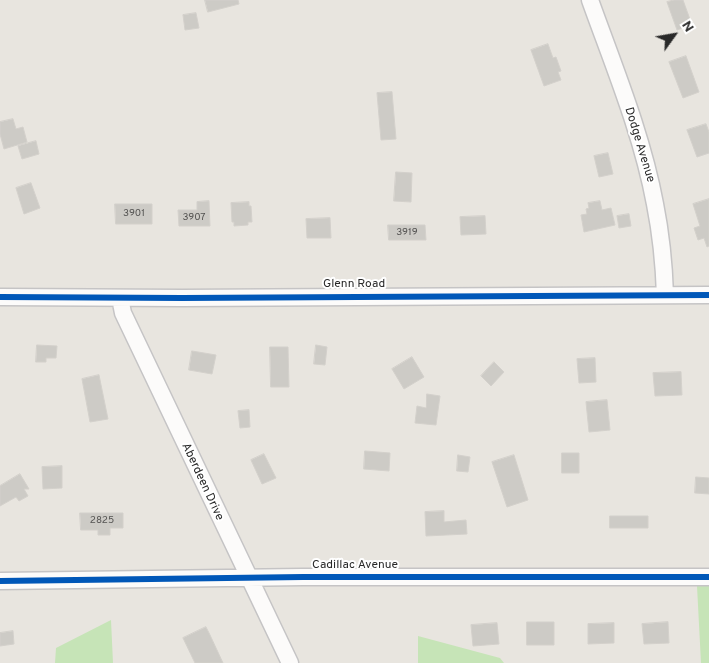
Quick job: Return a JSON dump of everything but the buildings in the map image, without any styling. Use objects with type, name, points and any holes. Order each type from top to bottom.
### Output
[{"type":"street","name":"Dodge Avenue","points":[[590,0],[630,113],[651,186],[659,226],[665,295]]},
{"type":"street","name":"Glenn Road","points":[[0,297],[709,295]]},
{"type":"street","name":"Aberdeen Drive","points":[[120,298],[123,313],[290,663]]},
{"type":"street","name":"Cadillac Avenue","points":[[0,581],[248,578],[709,577]]},
{"type":"green space","points":[[697,586],[709,586],[709,663],[701,663]]},
{"type":"green space","points":[[111,620],[113,663],[55,663],[56,648]]},
{"type":"green space","points":[[418,636],[500,658],[504,663],[418,663]]},
{"type":"cycle path","points":[[0,297],[182,298],[709,295]]},
{"type":"cycle path","points":[[0,581],[303,577],[709,577]]}]
